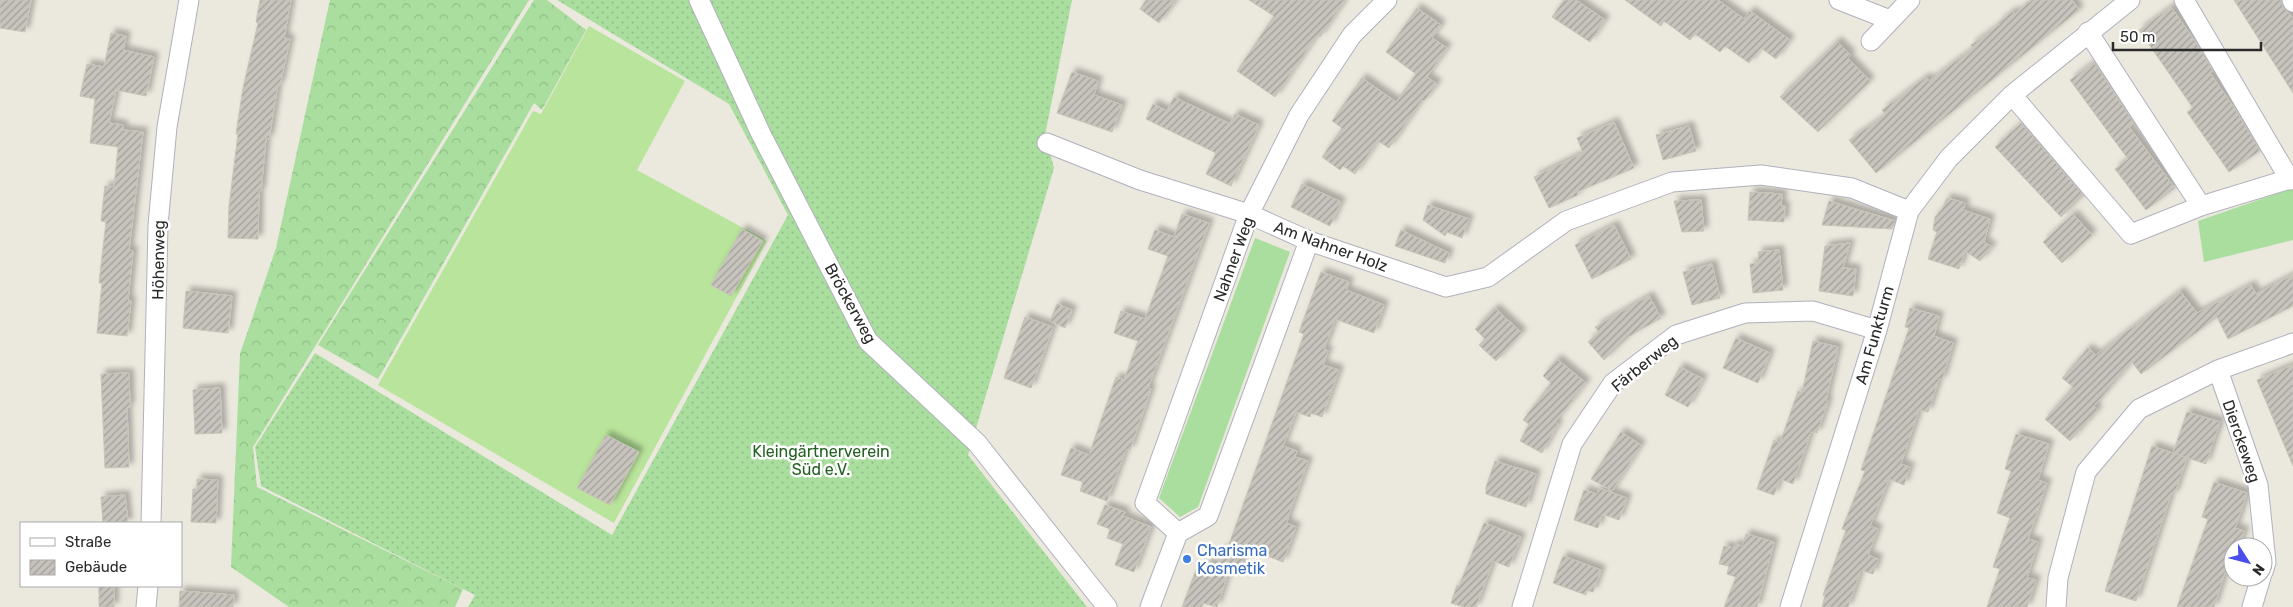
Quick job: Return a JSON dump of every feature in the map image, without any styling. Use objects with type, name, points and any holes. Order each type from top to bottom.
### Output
[{"type":"street","name":"Höhenweg","points":[[151,522],[158,225],[167,127],[189,0]]},
{"type":"street","name":"Bröckerweg","points":[[699,0],[761,134],[868,341],[977,443],[1108,607]]},
{"type":"street","name":"Nahner Weg","points":[[1178,533],[1145,503],[1249,214],[1299,115],[1352,35],[1387,0]]},
{"type":"street","points":[[1839,0],[1890,20]]},
{"type":"street","points":[[1871,41],[1910,0]]},
{"type":"street","points":[[2012,95],[2132,234],[2201,206],[2291,179],[2184,0]]},
{"type":"street","name":"Am Funkturm","points":[[1790,607],[1877,330],[1909,211],[1949,158],[2012,95],[2123,2]]},
{"type":"street","points":[[2088,32],[2201,206]]},
{"type":"street","name":"Am Nahner Holz","points":[[1047,143],[1140,180],[1249,214],[1309,242],[1446,287],[1488,277],[1566,221],[1672,182],[1761,176],[1852,188],[1909,211]]},
{"type":"street","points":[[1150,607],[1178,533],[1208,516],[1309,242]]},
{"type":"street","name":"Färberweg","points":[[1522,607],[1572,444],[1613,384],[1676,335],[1745,313],[1813,310],[1877,330]]},
{"type":"street","points":[[2056,607],[2058,578],[2086,472],[2139,408],[2218,370],[2293,343]]},
{"type":"street","name":"Dierckeweg","points":[[2218,370],[2258,485],[2263,537]]},
{"type":"street","points":[[146,607],[148,587]]},
{"type":"street","points":[[2252,607],[2259,587]]},
{"type":"green space","points":[[330,0],[529,0],[253,447],[257,487],[463,589],[455,607],[289,607],[231,567],[240,354],[276,248]]},
{"type":"green space","points":[[534,0],[547,0],[586,30],[542,110],[534,103],[378,379],[318,345]]},
{"type":"green space","name":"Kleingärtnerverein Süd e.V.","points":[[557,0],[1072,0],[1045,135],[1054,168],[968,455],[1087,607],[468,607],[475,595],[261,486],[255,447],[315,353],[612,535],[788,215],[729,104]]},
{"type":"green space","points":[[589,26],[685,81],[637,170],[767,241],[614,523],[378,385],[533,111],[541,114]]},
{"type":"green space","points":[[2293,188],[2293,240],[2204,262],[2198,221]]},
{"type":"green space","points":[[1255,238],[1290,252],[1198,507],[1180,517],[1159,498]]},
{"type":"building","points":[[0,0],[31,0],[25,32],[0,28]]},
{"type":"building","points":[[260,0],[291,0],[284,38],[290,39],[280,85],[278,84],[269,139],[266,138],[261,191],[259,191],[258,239],[228,238],[229,206],[238,134],[236,134],[243,88],[258,23],[256,22]]},
{"type":"building","points":[[1146,0],[1176,0],[1159,23],[1140,9]]},
{"type":"building","points":[[1249,0],[1345,0],[1320,37],[1317,35],[1275,97],[1237,71],[1274,16]]},
{"type":"building","points":[[1564,0],[1576,0],[1605,20],[1590,42],[1552,17]]},
{"type":"building","points":[[1625,0],[1718,0],[1744,19],[1750,11],[1790,40],[1776,59],[1761,48],[1749,63],[1725,46],[1720,52],[1695,34],[1690,40],[1664,21],[1661,26]]},
{"type":"building","points":[[2032,0],[2072,0],[2079,10],[1876,173],[1849,140],[1886,115],[1882,110],[1926,77],[1929,81],[1973,48],[1971,45],[2000,24],[1998,23],[2013,11],[2015,14]]},
{"type":"building","points":[[2234,0],[2281,0],[2283,7],[2293,18],[2293,93]]},
{"type":"building","points":[[2171,7],[2197,44],[2213,71],[2210,73],[2235,109],[2260,151],[2229,172],[2187,112],[2193,108],[2139,30]]},
{"type":"building","points":[[1417,8],[1441,25],[1432,38],[1447,48],[1427,77],[1437,84],[1424,101],[1422,100],[1389,148],[1378,141],[1355,174],[1343,166],[1340,170],[1322,157],[1342,128],[1332,121],[1362,78],[1396,102],[1416,74],[1386,52]]},
{"type":"building","points":[[111,33],[126,36],[123,50],[154,57],[146,96],[116,90],[109,123],[123,125],[123,130],[143,132],[129,250],[133,251],[128,300],[131,301],[127,336],[97,333],[102,283],[99,283],[106,222],[101,221],[105,186],[114,187],[118,147],[90,143],[95,99],[80,96],[87,64],[104,67]]},
{"type":"building","points":[[1837,41],[1851,55],[1848,58],[1870,81],[1818,132],[1780,97]]},
{"type":"building","points":[[2094,62],[2134,123],[2129,127],[2175,188],[2146,210],[2115,169],[2128,159],[2070,80]]},
{"type":"building","points":[[1072,72],[1098,81],[1094,95],[1122,105],[1112,132],[1057,113]]},
{"type":"building","points":[[1174,97],[1230,124],[1235,114],[1259,125],[1231,186],[1206,174],[1216,153],[1146,119],[1153,104],[1167,111]]},
{"type":"building","points":[[1614,122],[1634,168],[1577,192],[1578,195],[1549,208],[1534,177],[1583,153],[1577,138]]},
{"type":"building","points":[[2021,123],[2083,195],[2061,217],[1995,147]]},
{"type":"building","points":[[1689,126],[1696,151],[1663,160],[1656,135]]},
{"type":"building","points":[[1302,184],[1341,202],[1330,226],[1291,207]]},
{"type":"building","points":[[1750,192],[1782,194],[1781,206],[1785,206],[1784,222],[1748,220]]},
{"type":"building","points":[[1947,198],[1965,203],[1963,210],[1990,219],[1984,242],[1992,247],[1980,261],[1965,251],[1959,269],[1928,259],[1937,232],[1933,230],[1935,217],[1942,209]]},
{"type":"building","points":[[1701,200],[1704,231],[1682,232],[1674,201]]},
{"type":"building","points":[[1829,201],[1895,221],[1892,229],[1822,225]]},
{"type":"building","points":[[1428,205],[1469,219],[1462,238],[1447,232],[1445,236],[1423,220]]},
{"type":"building","points":[[1182,214],[1209,223],[1148,388],[1151,389],[1130,450],[1126,449],[1107,501],[1080,491],[1083,482],[1061,475],[1071,448],[1089,455],[1116,377],[1124,380],[1138,341],[1114,333],[1121,311],[1145,319],[1168,256],[1148,249],[1155,230],[1174,237]]},
{"type":"building","points":[[2073,214],[2092,235],[2062,263],[2043,242]]},
{"type":"building","points":[[1614,225],[1631,259],[1592,279],[1575,245]]},
{"type":"building","points":[[742,229],[763,241],[731,296],[711,285]]},
{"type":"building","points":[[1401,230],[1449,253],[1445,263],[1395,246]]},
{"type":"building","points":[[1850,243],[1843,268],[1856,269],[1853,296],[1819,291],[1825,246]]},
{"type":"building","points":[[1779,250],[1783,290],[1753,293],[1750,264],[1759,263],[1758,252]]},
{"type":"building","points":[[1712,264],[1720,298],[1692,305],[1683,272]]},
{"type":"building","points":[[1321,272],[1349,282],[1346,290],[1384,305],[1374,333],[1335,319],[1324,349],[1328,351],[1323,365],[1339,370],[1322,417],[1311,413],[1310,417],[1296,412],[1283,446],[1297,451],[1295,457],[1308,461],[1288,517],[1287,523],[1296,527],[1283,562],[1247,548],[1237,573],[1229,570],[1217,607],[1203,603],[1202,607],[1182,607],[1196,570],[1203,573],[1207,562],[1217,566],[1223,549],[1227,550],[1304,334],[1299,332]]},
{"type":"building","points":[[2293,275],[2293,306],[2228,339],[2217,317],[2141,374],[2132,362],[2094,406],[2098,410],[2070,441],[2045,419],[2073,387],[2062,378],[2088,348],[2096,355],[2180,291],[2197,313],[2251,285],[2256,294]]},
{"type":"building","points":[[186,291],[232,296],[228,333],[183,328]]},
{"type":"building","points":[[1649,296],[1661,318],[1628,337],[1604,360],[1588,342],[1599,332],[1595,327]]},
{"type":"building","points":[[1057,304],[1072,310],[1065,328],[1050,321]]},
{"type":"building","points":[[1495,308],[1522,333],[1496,361],[1479,345],[1485,339],[1475,329]]},
{"type":"building","points":[[1910,308],[1939,316],[1934,336],[1953,343],[1942,380],[1939,379],[1928,412],[1919,410],[1901,464],[1910,467],[1904,485],[1889,479],[1870,526],[1878,529],[1868,555],[1878,559],[1873,574],[1861,570],[1848,607],[1822,607],[1825,596],[1823,595],[1846,530],[1842,529],[1865,471],[1861,470],[1909,328],[1905,327]]},
{"type":"building","points":[[1025,317],[1053,327],[1031,388],[1004,378]]},
{"type":"building","points":[[1736,338],[1770,353],[1758,383],[1723,368]]},
{"type":"building","points":[[1813,341],[1838,347],[1826,400],[1828,401],[1817,433],[1811,432],[1793,484],[1780,479],[1774,495],[1757,489],[1774,440],[1780,443],[1798,391],[1802,393]]},
{"type":"building","points":[[1557,359],[1586,383],[1555,422],[1558,424],[1542,453],[1520,441],[1529,424],[1523,420],[1551,383],[1543,376]]},
{"type":"building","points":[[2293,365],[2293,466],[2257,380]]},
{"type":"building","points":[[1680,367],[1703,379],[1688,407],[1665,395]]},
{"type":"building","points":[[129,373],[130,407],[127,407],[129,467],[105,468],[101,374]]},
{"type":"building","points":[[220,388],[222,433],[195,434],[193,390]]},
{"type":"building","points":[[2187,412],[2220,422],[2206,464],[2173,453]]},
{"type":"building","points":[[1621,432],[1641,445],[1612,491],[1591,479]]},
{"type":"building","points":[[2016,434],[2049,444],[2038,480],[2047,483],[2028,539],[2038,542],[2027,578],[2036,580],[2027,607],[1987,607],[2000,569],[1993,567],[2010,518],[1997,513],[2011,471],[2005,469]]},
{"type":"building","points":[[606,435],[639,452],[610,505],[577,488]]},
{"type":"building","points":[[2152,446],[2187,458],[2174,495],[2171,494],[2136,601],[2105,591]]},
{"type":"building","points":[[1495,461],[1536,474],[1526,507],[1486,494],[1486,487]]},
{"type":"building","points":[[197,479],[218,480],[216,523],[191,522],[193,489],[197,489]]},
{"type":"building","points":[[2214,482],[2247,493],[2235,528],[2244,531],[2242,537],[2223,537],[2223,578],[2214,607],[2177,607],[2208,519],[2202,517]]},
{"type":"building","points":[[1599,488],[1627,498],[1619,520],[1602,514],[1598,528],[1574,520],[1584,490],[1597,494]]},
{"type":"building","points":[[125,495],[128,522],[103,522],[101,497]]},
{"type":"building","points":[[1105,505],[1125,512],[1123,516],[1151,527],[1134,572],[1115,565],[1123,544],[1107,538],[1110,529],[1097,524]]},
{"type":"building","points":[[1484,523],[1521,537],[1509,567],[1493,561],[1476,607],[1464,607],[1451,603],[1457,585],[1459,586]]},
{"type":"building","points":[[1746,534],[1774,542],[1757,607],[1724,607],[1736,577],[1727,574],[1729,566],[1719,564],[1724,546],[1734,548],[1735,544],[1742,546]]},
{"type":"building","points":[[1563,556],[1601,570],[1593,592],[1587,590],[1586,595],[1553,583]]},
{"type":"building","points":[[99,587],[114,587],[114,607],[99,607]]},
{"type":"building","points":[[180,591],[234,595],[233,607],[179,607]]},
{"type":"place","name":"Charisma Kosmetik","points":[[1187,559]]}]
